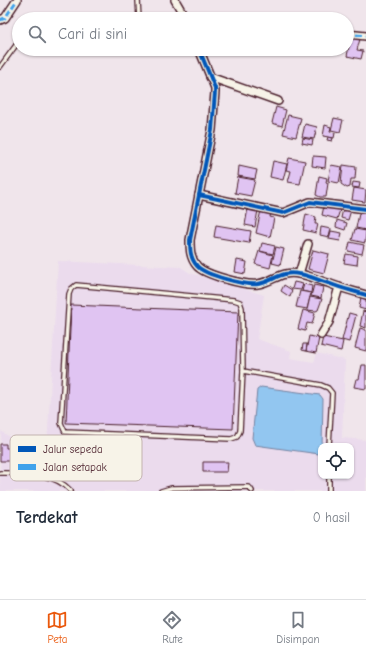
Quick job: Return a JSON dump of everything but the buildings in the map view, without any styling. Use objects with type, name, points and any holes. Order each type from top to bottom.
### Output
[{"type":"street","points":[[0,20],[5,18],[17,0]]},
{"type":"street","points":[[175,0],[182,12]]},
{"type":"street","points":[[354,35],[366,36]]},
{"type":"street","points":[[202,56],[215,88],[215,92],[212,130],[192,229],[190,250],[193,259],[200,268],[214,275],[251,284],[264,282],[276,276],[299,274],[366,295]]},
{"type":"street","points":[[210,77],[278,101]]},
{"type":"street","points":[[199,195],[283,213],[310,202],[366,209]]},
{"type":"street","points":[[299,274],[308,244]]},
{"type":"street","points":[[321,335],[329,322],[340,288]]},
{"type":"lane","points":[[138,0],[139,12]]},
{"type":"lane","points":[[0,67],[12,51]]},
{"type":"lane","points":[[136,435],[65,432],[61,423],[69,294],[71,289],[76,285],[234,300],[240,302],[242,308],[243,371],[240,432],[237,437],[231,439],[142,435]]},
{"type":"lane","points":[[243,371],[321,385],[328,388],[332,393],[329,443]]},
{"type":"lane","points":[[329,479],[329,491]]},
{"type":"lane","points":[[57,481],[66,486],[71,491]]},
{"type":"lane","points":[[162,491],[171,488],[240,487],[248,487],[252,491]]},
{"type":"shaded area","points":[[58,261],[181,267],[190,273],[264,295],[257,339],[291,351],[290,358],[314,362],[317,353],[345,360],[342,438],[366,440],[366,491],[0,491],[1,431],[10,437],[10,481],[142,481],[142,435],[48,435]]},
{"type":"water","points":[[261,387],[320,395],[323,399],[322,443],[318,443],[318,454],[255,445],[252,438],[257,390]]},
{"type":"marked path","points":[[0,20],[5,18],[17,0]]},
{"type":"marked path","points":[[354,35],[366,36]]},
{"type":"cycle path","points":[[202,56],[215,88],[215,92],[212,130],[190,240],[191,253],[197,266],[208,273],[226,279],[252,284],[263,283],[287,274],[293,273],[306,275],[366,295]]},
{"type":"cycle path","points":[[199,195],[283,213],[310,202],[366,209]]}]
